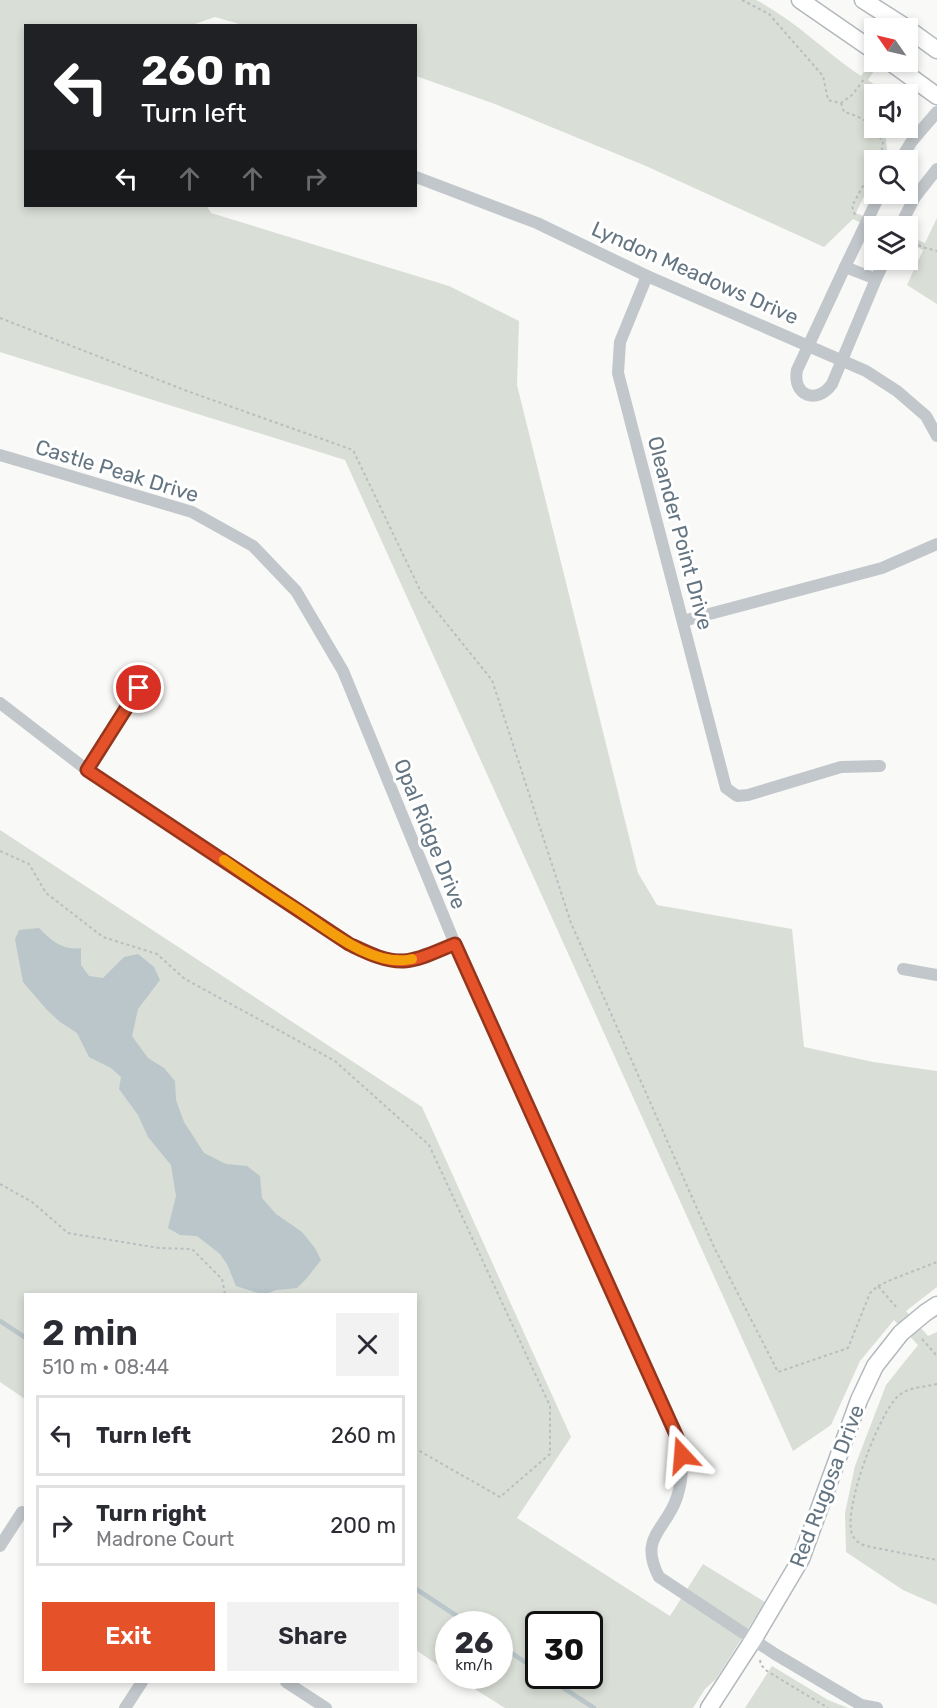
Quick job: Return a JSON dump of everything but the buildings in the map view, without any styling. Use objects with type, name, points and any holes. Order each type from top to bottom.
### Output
[{"type":"street","points":[[800,0],[864,44]]},
{"type":"street","points":[[863,0],[890,18]]},
{"type":"street","points":[[918,37],[937,50]]},
{"type":"street","points":[[904,72],[937,96]]},
{"type":"street","points":[[906,150],[937,112]]},
{"type":"street","points":[[918,188],[937,169]]},
{"type":"street","name":"Lyndon Meadows Drive","points":[[417,177],[537,223],[647,276],[866,371],[897,391],[926,416],[937,436]]},
{"type":"street","points":[[875,204],[807,345],[795,376],[799,388],[809,395],[815,396],[827,392],[832,384],[880,270]]},
{"type":"street","points":[[845,267],[876,279]]},
{"type":"street","name":"Oleander Point Drive","points":[[647,276],[620,342],[618,373],[726,788],[737,796],[748,795],[841,767],[880,766]]},
{"type":"street","name":"Castle Peak Drive","points":[[0,455],[192,512],[253,546]]},
{"type":"street","points":[[682,621],[882,568],[937,544]]},
{"type":"street","name":"Opal Ridge Drive","points":[[253,546],[296,591],[342,671],[455,944],[677,1437],[682,1455],[682,1477],[677,1499],[654,1538],[650,1551],[653,1566],[659,1577],[775,1654],[861,1705],[877,1708]]},
{"type":"street","points":[[87,770],[139,688]]},
{"type":"street","points":[[0,703],[87,770],[349,944],[386,959],[404,961],[422,957],[455,944]]},
{"type":"street","points":[[903,969],[937,975]]},
{"type":"street","name":"Red Rugosa Drive","points":[[709,1708],[801,1559],[859,1400],[875,1366],[901,1333],[937,1305]]},
{"type":"street","points":[[0,1546],[24,1513]]},
{"type":"street","points":[[125,1708],[141,1683]]},
{"type":"street","points":[[288,1683],[326,1708]]},
{"type":"path","points":[[741,0],[769,14],[823,76],[828,100],[840,103],[852,95],[865,78]]},
{"type":"path","points":[[840,103],[843,112],[858,116],[870,123],[883,142],[882,150]]},
{"type":"path","points":[[918,245],[937,251]]},
{"type":"path","points":[[0,318],[187,391],[353,450],[421,592],[492,680],[571,923],[714,1247],[778,1372],[848,1348],[870,1293],[893,1278],[937,1262]]},
{"type":"path","points":[[0,851],[29,864],[46,893],[103,937],[157,954],[185,979],[335,1061],[429,1145],[550,1406],[550,1454],[500,1497],[417,1450]]},
{"type":"path","points":[[0,1184],[32,1202],[68,1233],[159,1248],[192,1250],[222,1279],[225,1293]]},
{"type":"path","points":[[878,1286],[898,1309]]},
{"type":"path","points":[[922,1339],[937,1356]]},
{"type":"path","points":[[937,1384],[904,1392],[886,1413],[865,1459],[854,1501],[851,1528],[856,1541],[866,1546],[937,1560]]},
{"type":"path","points":[[760,1657],[761,1665],[767,1671],[828,1708]]},
{"type":"shaded area","points":[[0,0],[756,0],[784,17],[861,76],[864,71],[873,72],[868,80],[874,84],[864,84],[864,138],[886,138],[887,150],[864,150],[864,196],[856,213],[864,216],[864,224],[853,219],[824,247],[646,166],[495,104],[417,76],[417,24],[239,24],[215,17],[195,24],[24,24],[24,207],[208,207],[211,213],[449,286],[519,321],[517,385],[638,873],[657,905],[792,929],[804,1047],[873,1062],[937,1071],[937,1287],[906,1311],[928,1336],[937,1332],[937,1605],[903,1590],[846,1552],[845,1513],[855,1466],[886,1385],[918,1345],[894,1320],[860,1361],[831,1425],[793,1451],[345,460],[0,352]]},
{"type":"shaded area","points":[[937,218],[937,304],[907,285],[914,270],[918,270],[918,261],[923,250],[918,248],[918,240],[925,243]]},
{"type":"shaded area","points":[[0,830],[422,1107],[571,1437],[517,1518],[670,1616],[703,1564],[765,1602],[716,1679],[705,1689],[693,1708],[505,1708],[475,1689],[513,1689],[513,1611],[435,1611],[435,1663],[417,1651],[417,1293],[24,1293],[24,1398],[0,1382]]},
{"type":"shaded area","points":[[39,928],[63,946],[81,948],[81,965],[89,976],[103,978],[124,957],[138,954],[154,967],[160,980],[138,1009],[132,1036],[148,1058],[164,1068],[175,1081],[176,1100],[184,1122],[204,1153],[226,1164],[247,1166],[260,1176],[262,1198],[276,1214],[302,1232],[315,1248],[321,1260],[297,1288],[258,1293],[236,1286],[220,1254],[197,1236],[180,1235],[168,1228],[176,1196],[171,1165],[148,1137],[138,1115],[119,1089],[121,1077],[111,1068],[89,1057],[77,1033],[47,1010],[23,982],[15,939],[19,930]]},
{"type":"shaded area","points":[[772,1666],[828,1700],[848,1708],[745,1708]]},
{"type":"waterway","points":[[0,1321],[24,1337]]},
{"type":"waterway","points":[[417,1590],[449,1611]]},
{"type":"waterway","points":[[513,1654],[525,1662]]},
{"type":"waterway","points":[[565,1689],[594,1708]]},
{"type":"slow traffic","points":[[224,860],[349,944],[386,959],[404,961],[412,959]]},
{"type":"route","points":[[139,688],[87,770],[349,944],[368,953],[386,959],[404,961],[422,957],[455,944],[677,1437],[682,1455]]}]
